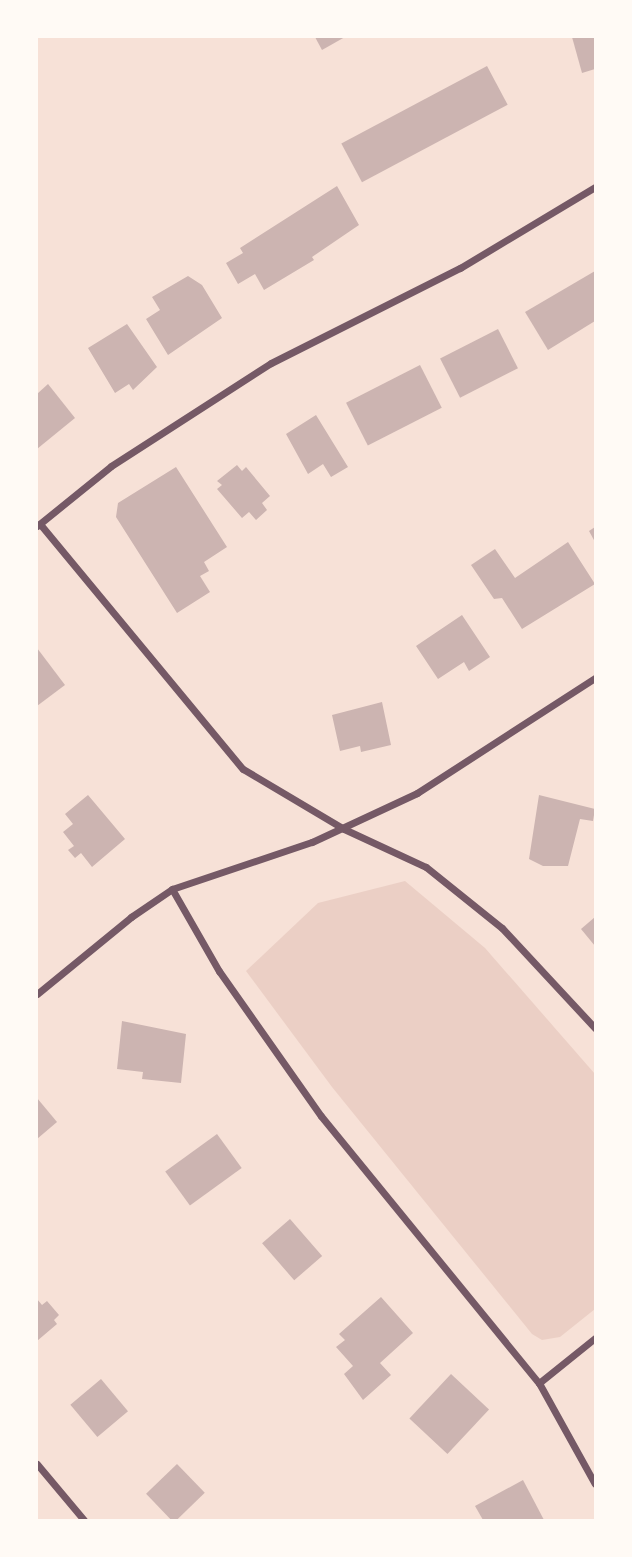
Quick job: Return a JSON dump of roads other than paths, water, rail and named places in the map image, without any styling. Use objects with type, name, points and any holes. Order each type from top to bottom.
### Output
[{"type":"street","points":[[595,187],[460,268],[271,363],[111,466],[38,525],[243,769],[344,829],[426,867],[502,928],[595,1028]]},
{"type":"street","points":[[37,994],[131,917],[172,889],[344,829],[417,793],[595,678]]},
{"type":"street","points":[[172,889],[219,971],[321,1116],[539,1383],[595,1484]]},
{"type":"street","points":[[539,1383],[595,1338]]},
{"type":"street","points":[[37,1464],[84,1520]]}]
